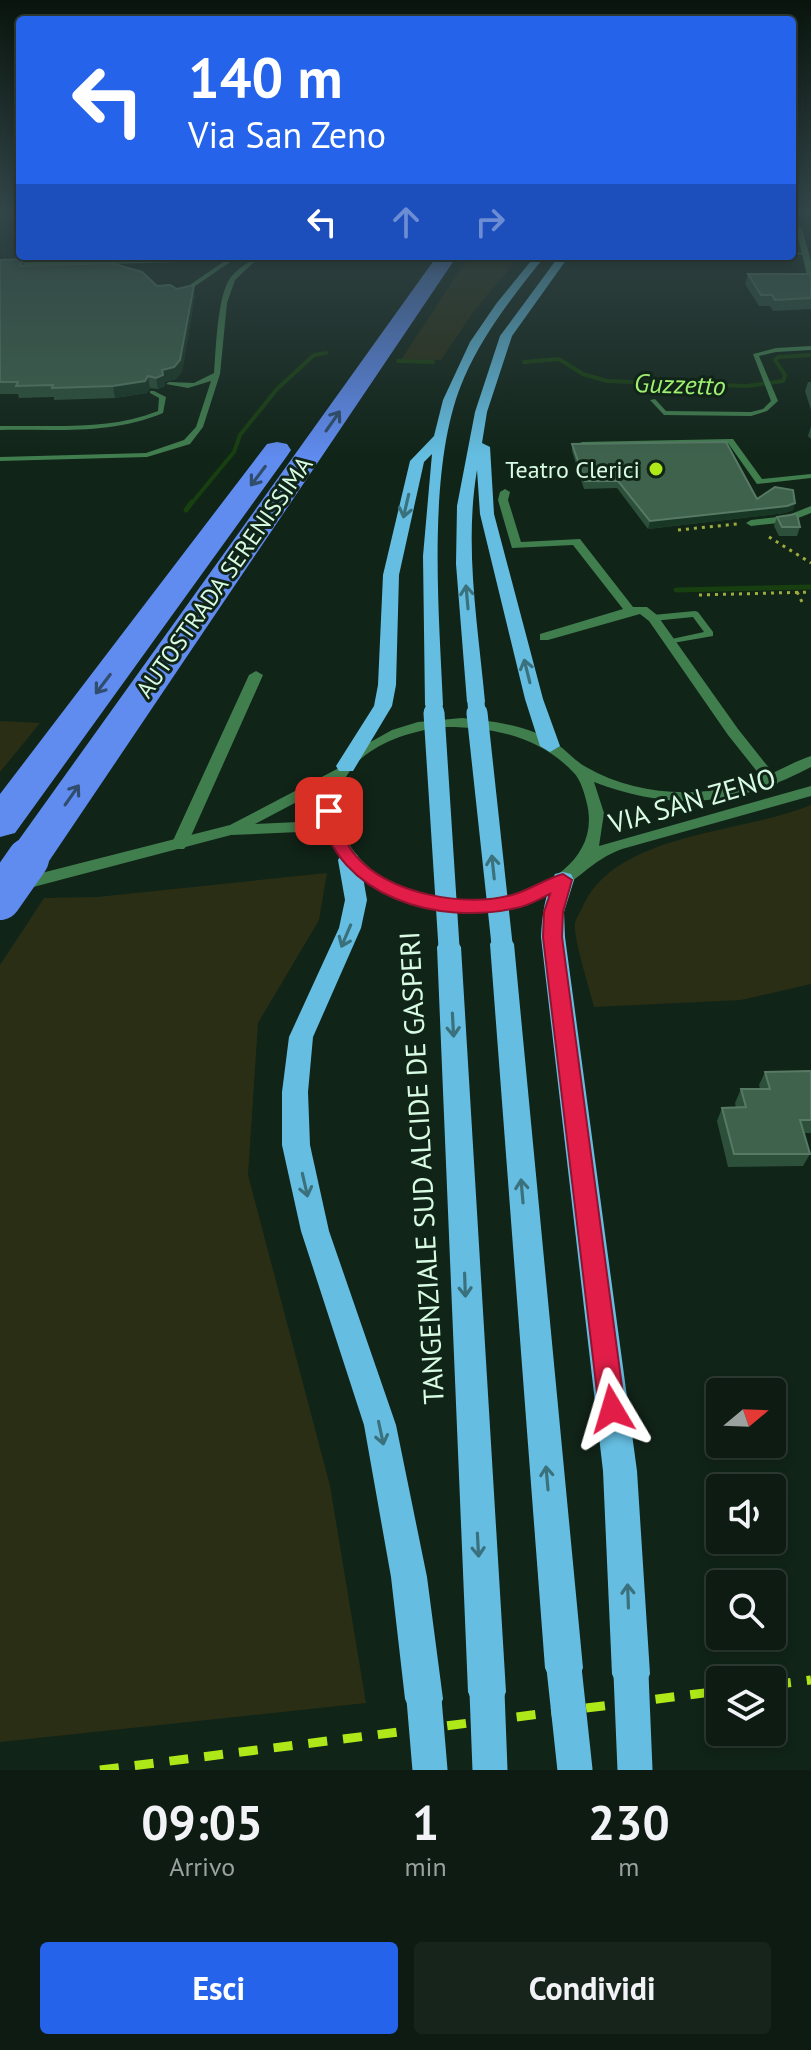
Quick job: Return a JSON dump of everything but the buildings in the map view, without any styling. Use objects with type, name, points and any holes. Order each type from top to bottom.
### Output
[{"type":"highway","name":"AUTOSTRADA SERENISSIMA","points":[[0,823],[394,294]]},
{"type":"highway","name":"AUTOSTRADA SERENISSIMA","points":[[0,899],[14,874],[421,294]]},
{"type":"highway","name":"TANGENZIALE SUD ALCIDE DE GASPERI","points":[[490,1770],[429,564],[439,439],[449,402],[465,362],[510,294]]},
{"type":"highway","points":[[537,294],[506,336],[477,434],[464,506],[464,564],[502,944],[575,1770]]},
{"type":"highway","points":[[477,434],[483,447],[487,514],[534,699],[550,746]]},
{"type":"highway","points":[[344,770],[383,706],[387,685],[391,575],[417,461],[439,439]]},
{"type":"highway","points":[[349,860],[356,900],[350,928],[301,1037],[295,1092],[296,1145],[315,1231],[380,1425],[409,1577],[430,1770]]},
{"type":"highway","points":[[563,880],[553,912],[553,937],[620,1471],[635,1770]]},
{"type":"street","points":[[505,492],[503,500],[516,546],[576,541],[630,611]]},
{"type":"street","points":[[751,523],[788,519],[811,509]]},
{"type":"street","points":[[544,637],[630,611],[643,610],[653,618]]},
{"type":"street","name":"VIA SAN ZENO","points":[[653,618],[733,732],[772,781]]},
{"type":"street","points":[[179,845],[256,675]]},
{"type":"street","name":"VIA SAN ZENO","points":[[811,761],[772,781],[710,795],[667,796],[624,787],[580,770],[550,746],[528,735],[488,725],[439,723],[385,738],[362,751],[344,770],[332,791],[329,811],[333,834],[349,860],[369,878],[421,901],[477,907],[515,902],[563,880],[587,858],[633,840],[774,805],[811,791]]},
{"type":"street","name":"VIA SAN ZENO","points":[[14,874],[179,845],[231,830],[344,770]]},
{"type":"street","name":"VIA SAN ZENO","points":[[580,770],[596,799],[598,825],[587,858]]},
{"type":"street","name":"VIA SAN ZENO","points":[[231,830],[299,827],[333,834]]},
{"type":"lane","points":[[177,296],[181,294]]},
{"type":"lane","points":[[0,459],[147,455],[174,448],[195,436],[217,374],[227,294]]},
{"type":"lane","points":[[653,400],[664,413],[751,414],[772,406],[775,401],[755,355],[811,348]]},
{"type":"lane","points":[[169,384],[181,387],[199,385],[217,374]]},
{"type":"lane","points":[[0,428],[145,420],[161,412],[164,403],[163,397],[152,392]]},
{"type":"lane","points":[[582,444],[730,441],[760,482],[811,476]]},
{"type":"lane","points":[[653,618],[695,614],[710,634],[670,642]]},
{"type":"path","points":[[797,592],[803,604]]},
{"type":"path","points":[[699,595],[811,592]]},
{"type":"green space","points":[[444,294],[489,294],[441,360],[401,360]]},
{"type":"green space","points":[[0,721],[40,723],[0,772]]},
{"type":"green space","points":[[811,805],[811,984],[741,1000],[594,1007],[579,952],[575,923],[600,882],[623,863],[652,849]]},
{"type":"green space","points":[[327,873],[319,920],[258,1023],[248,1175],[330,1486],[366,1703],[0,1742],[0,965],[44,898],[97,897]]},
{"type":"waterway","name":"Guzzetto","points":[[191,504],[234,452],[240,435],[277,389],[314,355],[326,353]]},
{"type":"waterway","name":"Guzzetto","points":[[524,362],[559,359],[583,374],[607,381],[747,386],[783,381],[785,375],[775,360],[778,357],[811,355]]},
{"type":"waterway","name":"Guzzetto","points":[[398,361],[433,362]]},
{"type":"waterway","name":"Guzzetto","points":[[186,510],[192,502]]},
{"type":"waterway","points":[[676,590],[811,587]]},
{"type":"railway","points":[[786,1683],[811,1680]]},
{"type":"railway","points":[[100,1770],[706,1693]]},
{"type":"place","name":"Teatro Clerici","points":[[656,469]]},
{"type":"route","points":[[329,811],[333,834],[349,860],[369,878],[421,901],[477,907],[515,902],[563,880],[553,912],[553,937],[612,1409]]}]
